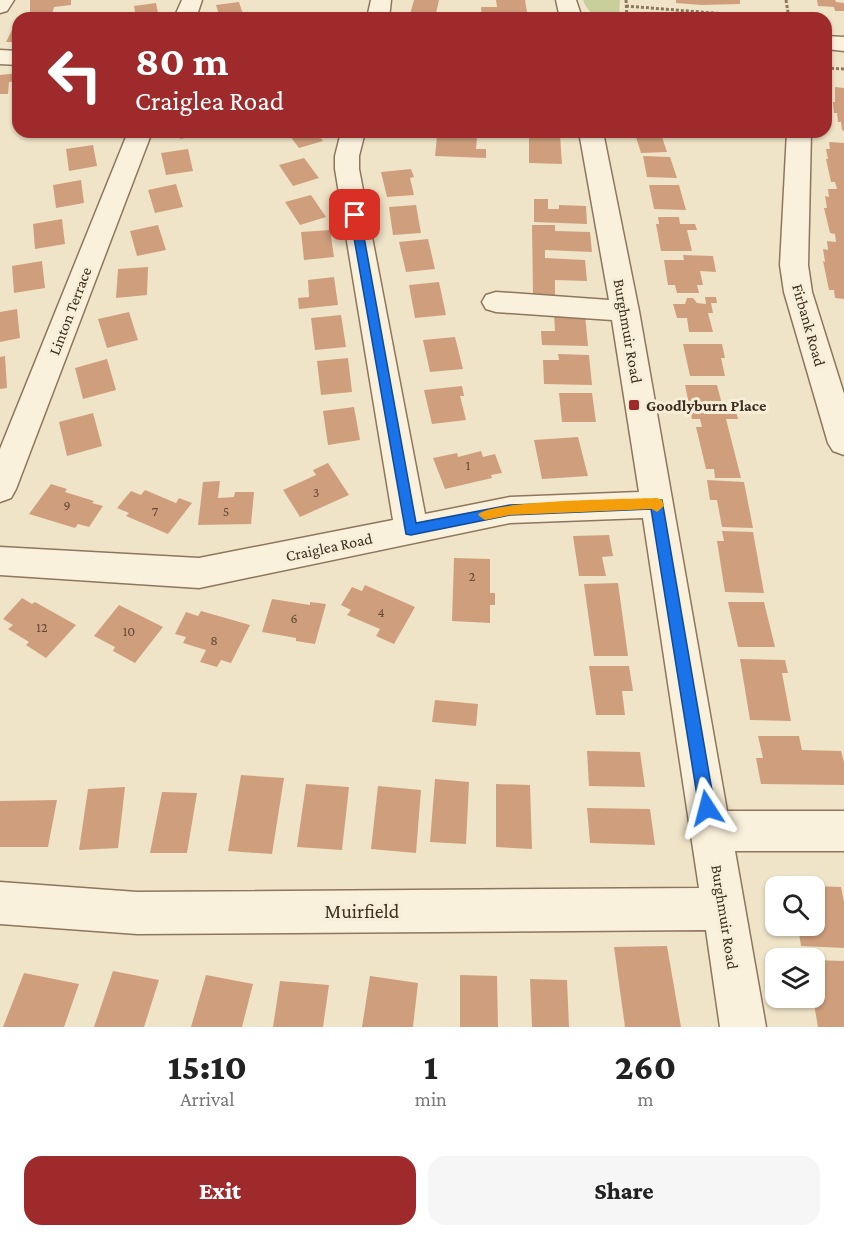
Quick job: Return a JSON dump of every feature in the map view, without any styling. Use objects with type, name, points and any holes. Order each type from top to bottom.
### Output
[{"type":"street","points":[[0,7],[4,0]]},
{"type":"street","name":"Linton Terrace","points":[[0,489],[138,138]]},
{"type":"street","points":[[352,138],[347,156],[347,169],[411,530]]},
{"type":"street","name":"Burghmuir Road","points":[[592,138],[625,311],[743,1027]]},
{"type":"street","name":"Firbank Road","points":[[799,138],[794,265],[798,292],[844,443]]},
{"type":"street","points":[[496,302],[625,311]]},
{"type":"street","name":"Craiglea Road","points":[[0,561],[199,573],[510,510],[657,504]]},
{"type":"street","points":[[711,831],[844,831]]},
{"type":"street","name":"Muirfield","points":[[0,903],[137,913],[725,909]]},
{"type":"path","points":[[626,0],[626,12]]},
{"type":"path","points":[[626,6],[700,12]]},
{"type":"green space","points":[[583,0],[620,0],[619,12],[591,12]]},
{"type":"building","points":[[30,0],[71,0],[71,5],[54,7],[53,12],[30,12]]},
{"type":"building","points":[[414,0],[439,0],[436,12],[411,12]]},
{"type":"building","points":[[496,0],[525,0],[527,12],[481,12],[481,7],[497,7]]},
{"type":"building","points":[[676,0],[740,0],[740,4],[702,5],[676,3]]},
{"type":"building","points":[[817,0],[835,0],[844,3],[844,11],[835,11],[834,7],[818,6]]},
{"type":"building","points":[[239,2],[242,12],[218,12],[216,5]]},
{"type":"building","points":[[156,3],[158,12],[135,12],[134,6]]},
{"type":"building","points":[[12,30],[12,42],[6,42]]},
{"type":"building","points":[[12,74],[8,94],[0,94],[0,75]]},
{"type":"building","points":[[835,87],[844,88],[844,131],[841,122],[838,122],[837,113],[834,113]]},
{"type":"building","points":[[292,138],[321,138],[323,141],[299,148]]},
{"type":"building","points":[[437,138],[477,138],[476,149],[486,149],[486,158],[435,156]]},
{"type":"building","points":[[529,138],[560,138],[562,164],[529,163]]},
{"type":"building","points":[[636,138],[662,138],[667,152],[641,153]]},
{"type":"building","points":[[829,142],[844,143],[844,299],[835,298],[834,290],[829,290],[823,261],[825,262],[823,249],[828,250],[827,241],[836,242],[835,234],[830,233],[824,208],[827,208],[825,196],[829,197],[828,189],[837,189],[835,182],[831,182],[826,159],[828,159],[826,149],[830,149]]},
{"type":"building","points":[[93,145],[97,166],[69,171],[66,149]]},
{"type":"building","points":[[188,149],[193,171],[166,175],[161,153]]},
{"type":"building","points":[[643,156],[670,157],[677,178],[647,177]]},
{"type":"building","points":[[304,158],[319,178],[293,186],[279,165]]},
{"type":"building","points":[[411,169],[414,177],[410,178],[414,195],[387,197],[381,172]]},
{"type":"building","points":[[81,180],[84,203],[56,208],[53,185]]},
{"type":"building","points":[[176,184],[183,207],[155,213],[148,190]]},
{"type":"building","points":[[649,185],[679,185],[686,210],[654,209]]},
{"type":"building","points":[[311,195],[326,217],[300,225],[285,202]]},
{"type":"building","points":[[534,199],[548,199],[548,209],[559,209],[559,205],[586,206],[587,224],[534,222]]},
{"type":"building","points":[[416,205],[421,233],[393,235],[389,207]]},
{"type":"building","points":[[658,217],[679,217],[680,224],[695,224],[697,230],[687,230],[692,251],[661,251],[656,224],[659,224]]},
{"type":"building","points":[[62,219],[65,244],[35,249],[33,224]]},
{"type":"building","points":[[158,225],[166,250],[137,256],[130,231]]},
{"type":"building","points":[[532,225],[555,225],[555,231],[590,232],[592,252],[545,250],[545,258],[585,260],[587,281],[555,280],[555,296],[533,295]]},
{"type":"building","points":[[330,230],[334,257],[304,260],[301,232]]},
{"type":"building","points":[[428,239],[435,269],[406,272],[399,242]]},
{"type":"building","points":[[683,255],[713,256],[716,272],[700,271],[703,285],[697,285],[699,293],[677,293],[675,285],[668,285],[664,260],[684,260]]},
{"type":"building","points":[[42,261],[45,288],[14,293],[12,266]]},
{"type":"building","points":[[148,267],[147,295],[116,298],[118,269]]},
{"type":"building","points":[[334,277],[338,305],[299,309],[298,298],[309,297],[308,280]]},
{"type":"building","points":[[439,282],[446,315],[415,318],[409,285]]},
{"type":"building","points":[[705,297],[716,297],[717,303],[711,303],[713,313],[708,313],[713,332],[689,332],[687,318],[677,318],[673,304],[685,304],[687,298],[693,298],[697,303],[706,304]]},
{"type":"building","points":[[17,309],[20,338],[0,342],[0,312]]},
{"type":"building","points":[[129,312],[138,340],[107,348],[98,319]]},
{"type":"building","points":[[554,313],[585,314],[588,346],[542,345],[541,331],[555,331]]},
{"type":"building","points":[[341,315],[346,347],[315,350],[311,318]]},
{"type":"building","points":[[455,337],[463,369],[430,372],[423,340]]},
{"type":"building","points":[[683,344],[722,344],[725,358],[721,358],[725,376],[690,376]]},
{"type":"building","points":[[558,354],[589,355],[592,385],[544,384],[543,360],[559,360]]},
{"type":"building","points":[[5,356],[7,388],[0,389],[0,357]]},
{"type":"building","points":[[348,358],[352,392],[321,395],[317,361]]},
{"type":"building","points":[[107,359],[116,390],[83,399],[75,368]]},
{"type":"building","points":[[685,385],[717,385],[723,408],[735,408],[738,419],[726,419],[741,478],[715,478],[714,469],[706,469],[696,427],[702,427],[700,419],[692,419]]},
{"type":"building","points":[[462,386],[464,396],[460,396],[466,420],[432,424],[424,390]]},
{"type":"building","points":[[559,393],[592,393],[596,422],[562,422]]},
{"type":"building","points":[[354,407],[360,440],[328,445],[323,411]]},
{"type":"building","points":[[93,413],[102,446],[67,456],[59,422]]},
{"type":"building","points":[[578,437],[588,476],[542,479],[534,440]]},
{"type":"building","points":[[481,451],[483,457],[495,454],[502,473],[491,475],[492,478],[445,489],[433,458],[457,453],[458,457]]},
{"type":"building","points":[[328,463],[349,495],[300,517],[283,490],[316,475],[313,470]]},
{"type":"building","points":[[707,480],[744,482],[753,528],[722,527],[717,500],[710,500]]},
{"type":"building","points":[[220,481],[218,498],[234,497],[235,492],[254,492],[251,524],[198,525],[203,482]]},
{"type":"building","points":[[51,484],[67,489],[65,492],[103,506],[89,527],[78,524],[75,528],[29,514]]},
{"type":"building","points":[[145,490],[176,503],[179,498],[192,503],[168,534],[126,516],[129,513],[117,508],[131,491],[141,495]]},
{"type":"building","points":[[722,531],[753,532],[764,593],[725,592],[717,541],[724,541]]},
{"type":"building","points":[[609,535],[613,556],[602,557],[606,576],[579,576],[573,536]]},
{"type":"building","points":[[454,558],[490,559],[490,593],[495,593],[495,605],[490,605],[490,623],[452,621]]},
{"type":"building","points":[[618,583],[628,656],[594,656],[584,584]]},
{"type":"building","points":[[365,585],[415,607],[394,644],[376,636],[380,629],[347,615],[351,610],[341,605],[352,587],[362,591]]},
{"type":"building","points":[[22,598],[32,604],[35,602],[76,625],[46,658],[26,645],[29,642],[8,629],[13,625],[3,619]]},
{"type":"building","points":[[272,599],[310,605],[310,602],[326,604],[315,644],[262,632]]},
{"type":"building","points":[[728,602],[764,602],[775,647],[738,647]]},
{"type":"building","points":[[119,605],[163,627],[135,663],[113,651],[115,647],[94,636]]},
{"type":"building","points":[[201,611],[250,625],[231,663],[221,660],[217,667],[200,662],[206,650],[183,643],[186,637],[175,634],[186,612],[198,616]]},
{"type":"building","points":[[740,659],[785,660],[788,673],[782,673],[791,721],[750,720]]},
{"type":"building","points":[[589,666],[629,666],[633,691],[622,691],[625,715],[596,715]]},
{"type":"building","points":[[435,700],[478,704],[476,726],[432,722]]},
{"type":"building","points":[[758,736],[799,736],[802,750],[841,751],[844,762],[844,785],[761,784],[756,758],[763,758]]},
{"type":"building","points":[[587,751],[640,752],[645,787],[589,786]]},
{"type":"building","points":[[241,775],[284,778],[272,854],[228,851]]},
{"type":"building","points":[[435,779],[469,782],[466,844],[430,842]]},
{"type":"building","points":[[306,784],[349,787],[342,850],[297,847]]},
{"type":"building","points":[[496,784],[530,785],[532,849],[496,847]]},
{"type":"building","points":[[378,786],[421,790],[416,853],[371,849]]},
{"type":"building","points":[[125,787],[118,848],[79,850],[88,789]]},
{"type":"building","points":[[162,792],[197,793],[187,853],[150,853]]},
{"type":"building","points":[[57,800],[48,847],[0,847],[0,801]]},
{"type":"building","points":[[587,808],[650,809],[655,845],[590,843]]},
{"type":"building","points":[[825,886],[841,887],[844,902],[844,948],[801,946],[800,936],[825,936]]},
{"type":"building","points":[[667,946],[681,1027],[625,1027],[614,947]]},
{"type":"building","points":[[825,960],[844,961],[844,1027],[818,1027],[815,1008],[825,1008]]},
{"type":"building","points":[[113,971],[159,980],[144,1027],[94,1027]]},
{"type":"building","points":[[24,973],[79,984],[64,1027],[3,1027]]},
{"type":"building","points":[[206,975],[253,984],[242,1027],[191,1027]]},
{"type":"building","points":[[460,975],[497,976],[498,1027],[460,1027]]},
{"type":"building","points":[[370,976],[418,983],[413,1027],[362,1027]]},
{"type":"building","points":[[530,979],[567,980],[569,1027],[532,1027]]},
{"type":"building","points":[[280,981],[329,985],[323,1027],[273,1027]]},
{"type":"slow traffic","points":[[485,515],[510,510],[657,504],[657,506]]},
{"type":"place","name":"Goodlyburn Place","points":[[634,405]]},
{"type":"route","points":[[355,215],[411,530],[510,510],[657,504],[707,808]]}]
